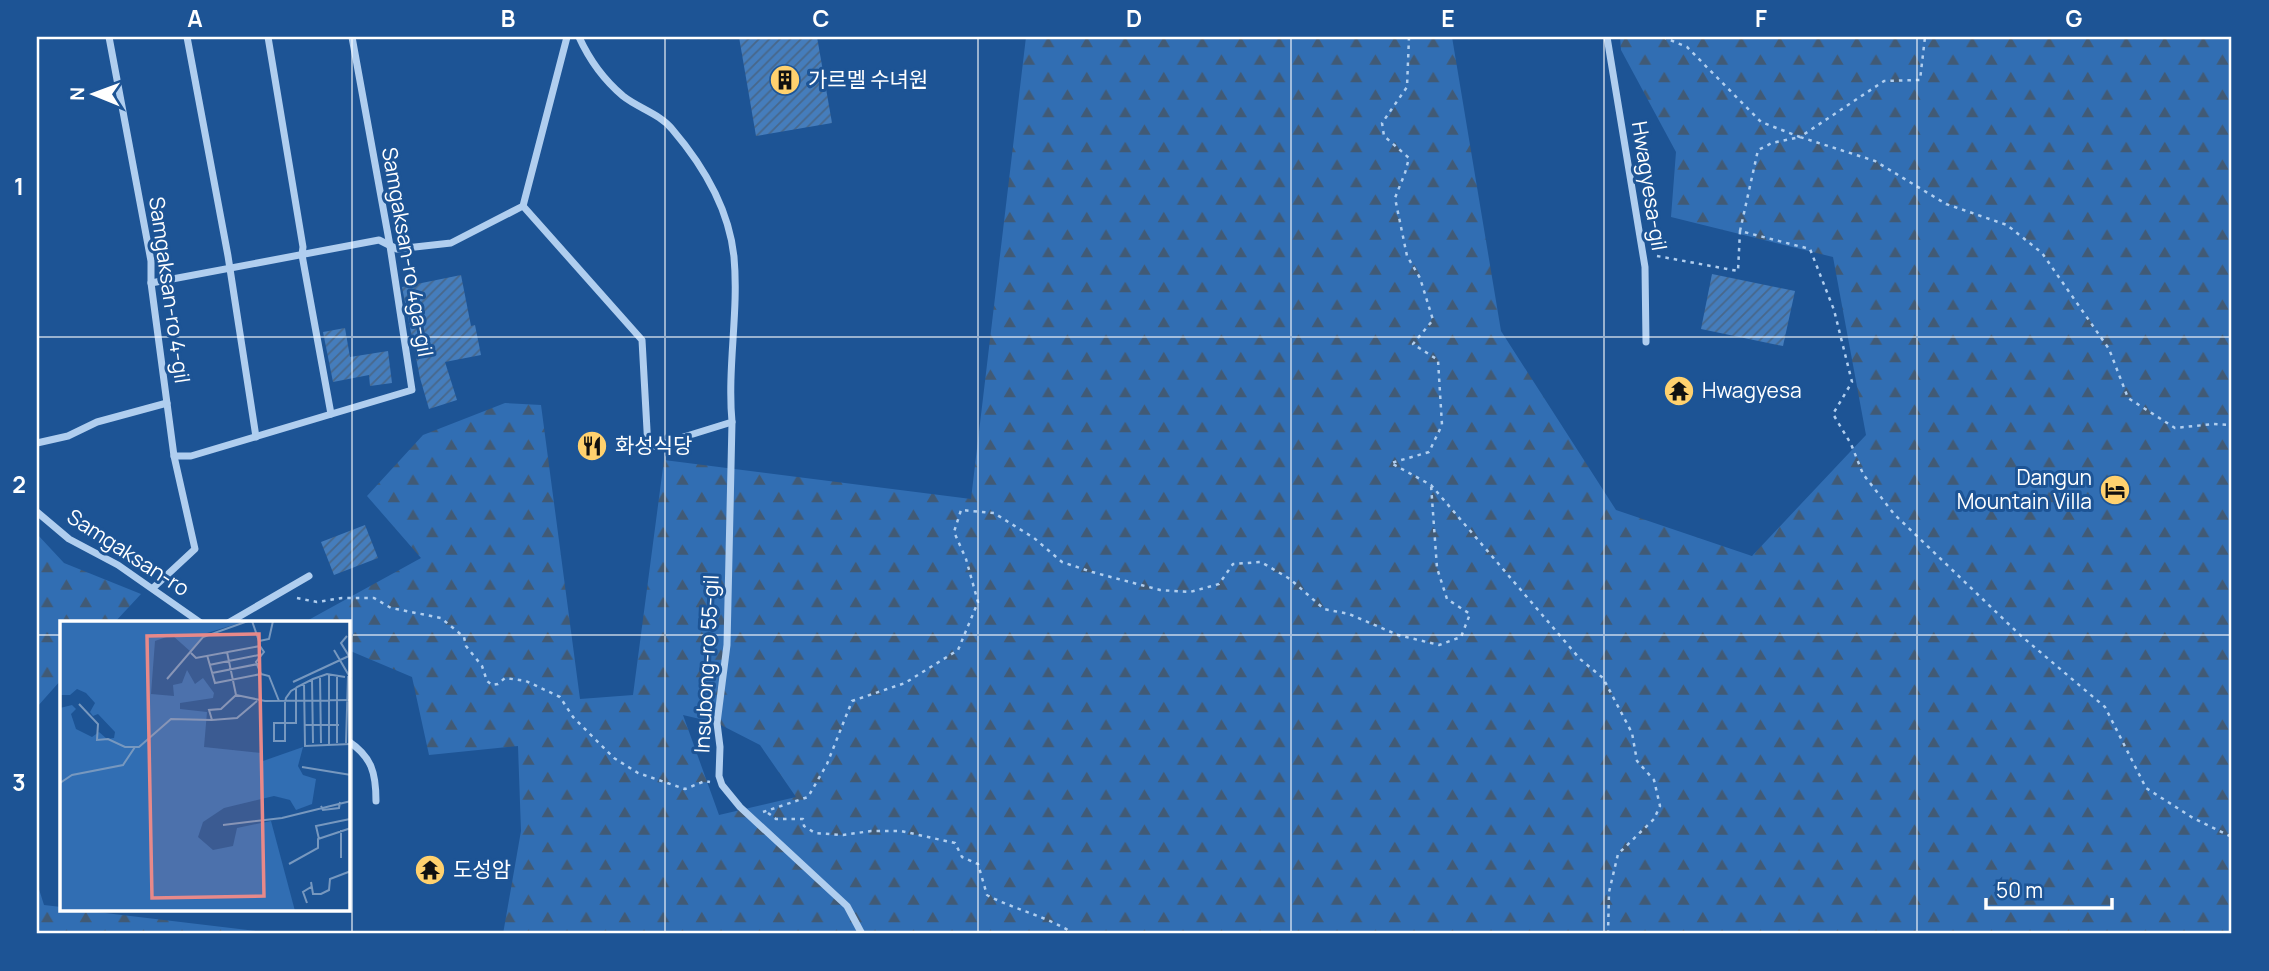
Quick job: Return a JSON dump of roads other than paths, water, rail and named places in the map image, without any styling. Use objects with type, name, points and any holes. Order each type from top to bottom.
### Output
[{"type":"street","name":"Samgaksan-ro 4-gil","points":[[109,37],[151,261],[151,283],[174,456],[195,549],[153,588]]},
{"type":"street","points":[[187,37],[229,268],[256,437]]},
{"type":"street","points":[[268,37],[303,247],[302,255],[331,414]]},
{"type":"street","name":"Samgaksan-ro 4ga-gil","points":[[174,456],[191,456],[412,390],[390,246],[352,37]]},
{"type":"street","points":[[151,283],[379,240],[397,249],[452,243],[523,206],[567,37]]},
{"type":"street","name":"Insubong-ro 55-gil","points":[[579,37],[588,58],[623,96],[668,124],[696,158],[720,203],[734,256],[729,389],[732,422],[727,645],[716,723],[720,747],[719,776],[722,785],[740,807],[847,906],[862,934]]},
{"type":"street","name":"Hwagyesa-gil","points":[[1607,37],[1643,254],[1646,342]]},
{"type":"street","points":[[523,206],[642,340],[648,448],[732,422]]},
{"type":"street","points":[[37,443],[68,436],[97,422],[167,403]]},
{"type":"street","name":"Samgaksan-ro","points":[[37,512],[69,538],[118,565],[198,621]]},
{"type":"street","points":[[232,621],[309,576]]},
{"type":"street","points":[[350,742],[360,749],[376,774],[376,801]]},
{"type":"place","name":"가르멜 수녀원","points":[[785,80]]},
{"type":"place","name":"Hwagyesa","points":[[1679,391]]},
{"type":"place","name":"화성식당","points":[[592,446]]},
{"type":"place","name":"Dangun Mountain Villa","points":[[2115,490]]},
{"type":"place","name":"도성암","points":[[430,870]]}]
